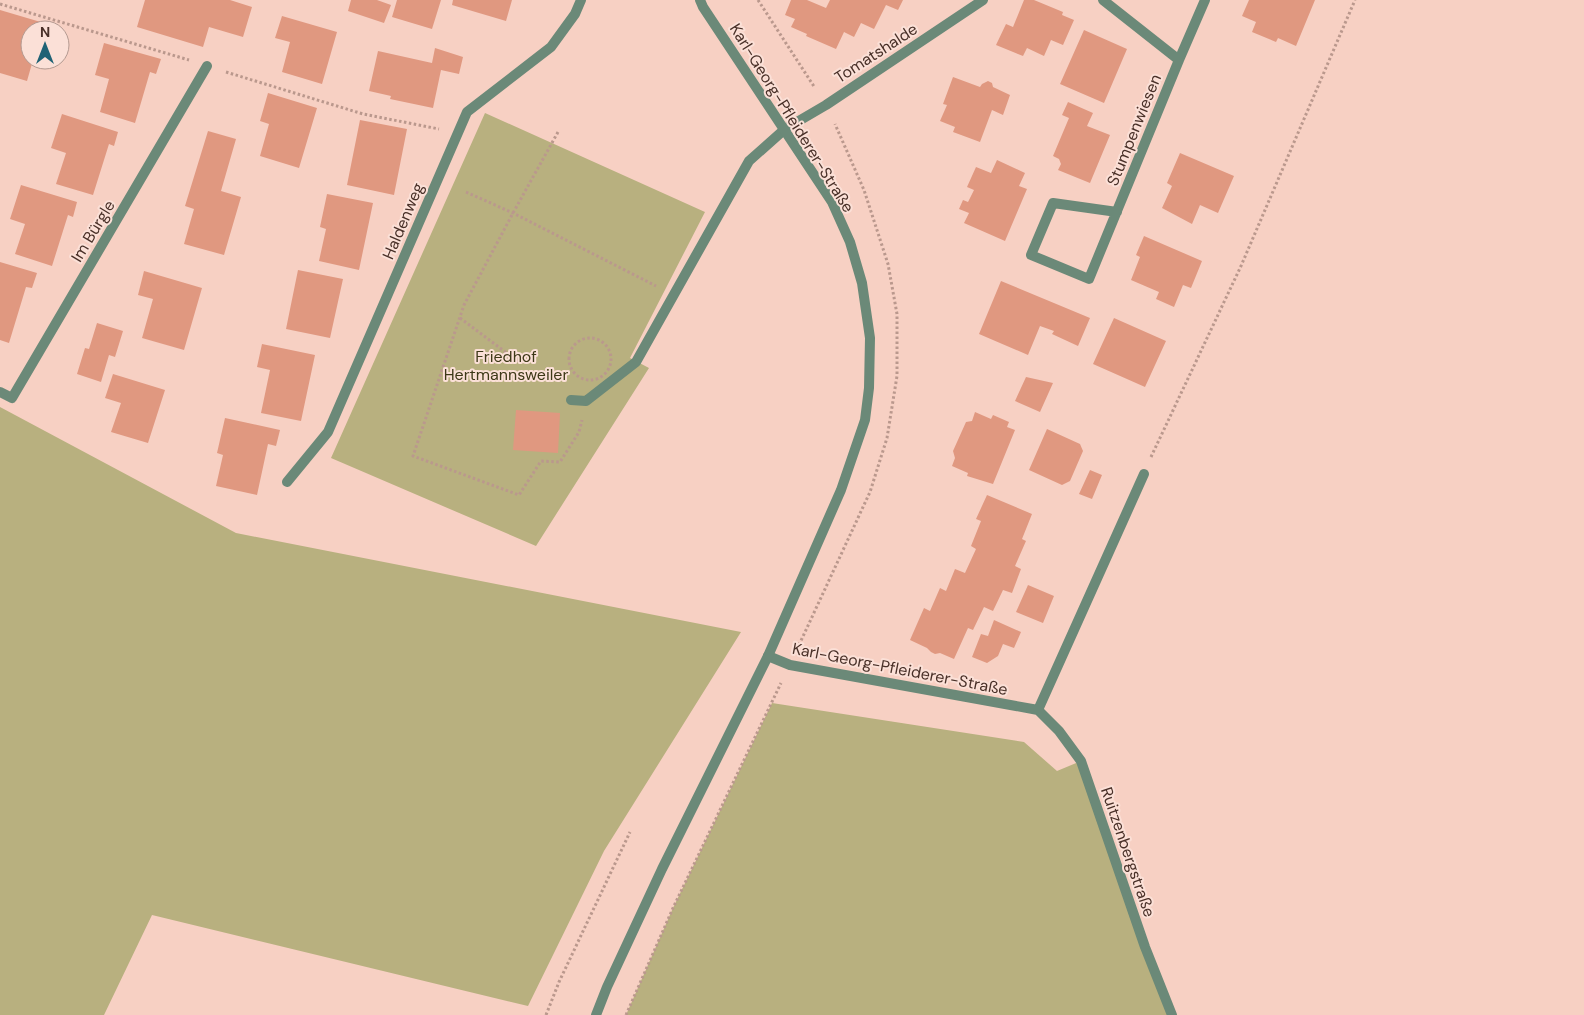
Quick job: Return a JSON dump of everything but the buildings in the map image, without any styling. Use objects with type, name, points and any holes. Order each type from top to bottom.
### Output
[{"type":"street","name":"Haldenweg","points":[[287,482],[328,432],[467,112],[551,47],[574,14],[581,0]]},
{"type":"street","name":"Karl-Georg-Pfleiderer-Straße","points":[[700,0],[832,202],[850,242],[862,283],[870,338],[865,420],[841,490],[768,656],[790,665],[1038,710]]},
{"type":"street","name":"Tomatshalde","points":[[586,401],[636,362],[749,161],[785,129],[983,0]]},
{"type":"street","name":"Stumpenwiesen","points":[[1103,0],[1178,60]]},
{"type":"street","name":"Stumpenwiesen","points":[[1116,212],[1053,203],[1031,255],[1089,279],[1178,60],[1205,0]]},
{"type":"street","name":"Im Bürgle","points":[[0,392],[12,398],[207,66]]},
{"type":"street","points":[[571,400],[586,401]]},
{"type":"street","points":[[1038,710],[1144,474]]},
{"type":"street","points":[[596,1015],[607,987],[658,878],[768,656]]},
{"type":"street","name":"Ruitzenbergstraße","points":[[1038,710],[1059,731],[1081,761],[1145,947],[1172,1015]]},
{"type":"path","points":[[626,1015],[673,908],[790,665],[870,492],[886,438],[897,376],[897,314],[888,264],[864,190],[826,104],[758,0]]},
{"type":"path","points":[[1144,474],[1241,266],[1355,0]]},
{"type":"path","points":[[0,4],[164,52]]},
{"type":"path","points":[[207,66],[363,114],[416,124]]},
{"type":"path","points":[[558,132],[468,298],[413,456],[519,496],[541,461],[560,462],[579,432],[586,401]]},
{"type":"path","points":[[466,192],[673,296]]},
{"type":"path","points":[[460,318],[520,363]]},
{"type":"path","points":[[588,338],[602,341],[610,352],[610,366],[606,373],[601,377],[588,380],[576,375],[569,363],[571,349],[575,344],[588,338]]},
{"type":"path","points":[[546,1015],[559,982],[630,832]]},
{"type":"green space","name":"Friedhof Hertmannsweiler","points":[[485,113],[705,212],[630,358],[649,368],[536,546],[331,458]]},
{"type":"green space","points":[[0,407],[236,533],[741,632],[604,851],[528,1006],[152,915],[104,1015],[0,1015]]},
{"type":"green space","points":[[772,703],[1024,742],[1057,771],[1081,761],[1172,1015],[626,1015],[673,908]]}]
